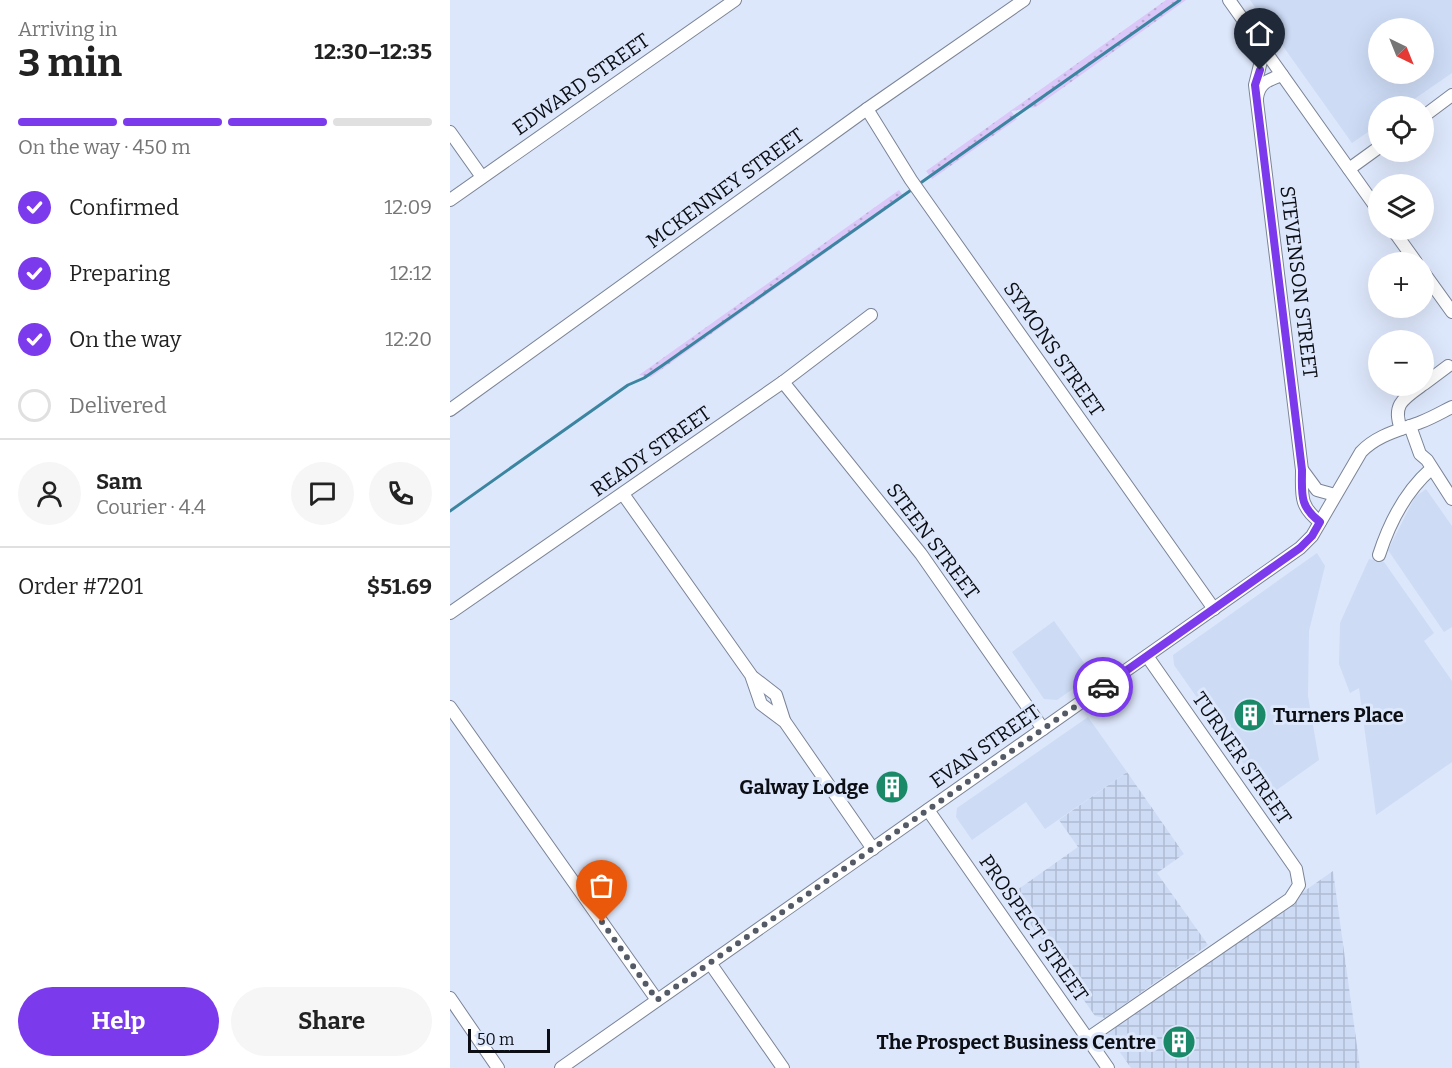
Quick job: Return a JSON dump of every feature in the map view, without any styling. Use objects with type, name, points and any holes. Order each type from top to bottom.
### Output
[{"type":"street","name":"EDWARD STREET","points":[[450,200],[735,0]]},
{"type":"street","name":"MCKENNEY STREET","points":[[450,410],[867,109],[1024,0]]},
{"type":"street","points":[[1229,0],[1368,196]]},
{"type":"street","name":"STEVENSON STREET","points":[[1264,49],[1255,81],[1256,99],[1302,470],[1304,504],[1312,516],[1320,522]]},
{"type":"street","points":[[1256,99],[1261,85],[1282,75]]},
{"type":"street","points":[[1434,108],[1452,95]]},
{"type":"street","name":"SYMONS STREET","points":[[867,109],[911,180],[1214,609]]},
{"type":"street","points":[[450,132],[482,177]]},
{"type":"street","points":[[1349,168],[1368,155]]},
{"type":"street","points":[[1434,287],[1449,308],[1452,317]]},
{"type":"street","name":"READY STREET","points":[[450,614],[783,382],[871,315]]},
{"type":"street","points":[[1434,376],[1448,366]]},
{"type":"street","name":"STEEN STREET","points":[[783,382],[925,559],[1043,729]]},
{"type":"street","points":[[1408,396],[1399,405],[1397,416],[1413,425],[1420,454],[1452,499]]},
{"type":"street","name":"EVAN STREET","points":[[561,1068],[576,1064],[657,1000],[1300,548],[1312,536],[1361,452],[1367,446],[1374,440],[1452,407]]},
{"type":"street","name":"EVAN STREET","points":[[1413,425],[1452,417]]},
{"type":"street","points":[[1379,555],[1388,531],[1429,465]]},
{"type":"street","points":[[1302,470],[1316,489],[1335,495]]},
{"type":"street","points":[[623,494],[751,675],[761,704],[778,716],[787,726],[873,849]]},
{"type":"street","name":"TURNER STREET","points":[[1087,1039],[1290,898],[1299,885],[1296,869],[1147,656]]},
{"type":"street","points":[[450,707],[657,1000]]},
{"type":"street","name":"PROSPECT STREET","points":[[928,810],[1108,1068]]},
{"type":"street","points":[[710,963],[783,1068]]},
{"type":"street","points":[[450,998],[498,1068]]},
{"type":"shaded area","points":[[1166,0],[1186,0],[1036,107],[1011,111],[1017,119],[932,179],[926,171]]},
{"type":"shaded area","points":[[1250,0],[1452,0],[1452,73],[1419,96],[1368,96],[1368,132],[1352,143]]},
{"type":"shaded area","points":[[899,190],[904,197],[651,377],[639,375]]},
{"type":"shaded area","points":[[1426,489],[1452,526],[1452,627],[1444,632],[1388,550],[1415,497]]},
{"type":"shaded area","points":[[1317,553],[1325,566],[1309,631],[1308,696],[1319,760],[1267,797],[1174,665],[1173,655]]},
{"type":"shaded area","points":[[1369,559],[1384,562],[1434,633],[1424,641],[1452,681],[1452,762],[1376,815],[1359,688],[1350,693],[1339,664],[1340,623]]},
{"type":"shaded area","points":[[1054,621],[1093,675],[1057,700],[1044,699],[1012,652]]},
{"type":"shaded area","points":[[1088,717],[1127,772],[1045,829],[1026,802],[972,840],[956,817],[957,808]]},
{"type":"shaded area","points":[[1127,772],[1184,854],[1157,873],[1208,945],[1105,1018],[1095,1016],[1010,895],[1078,847],[1059,820]]},
{"type":"shaded area","points":[[1333,871],[1360,1068],[1131,1068],[1105,1031]]},
{"type":"waterway","points":[[919,184],[1180,0]]},
{"type":"waterway","points":[[450,511],[628,385],[644,378],[663,365],[914,188]]},
{"type":"way so far","points":[[602,922],[657,1000],[1103,687]]},
{"type":"place","name":"Turners Place","points":[[1250,715]]},
{"type":"place","name":"Galway Lodge","points":[[892,787]]},
{"type":"place","name":"The Prospect Business Centre","points":[[1179,1042]]},
{"type":"route","points":[[1103,687],[1300,548],[1312,536],[1320,522],[1307,510],[1302,498],[1302,470],[1255,85],[1260,70]]}]
